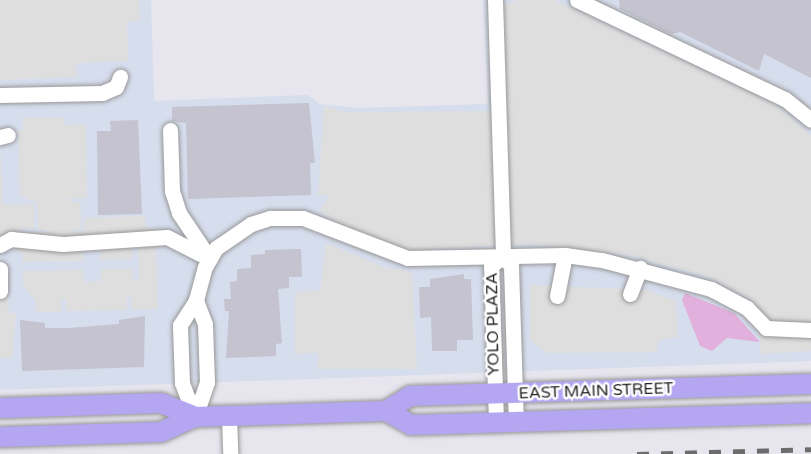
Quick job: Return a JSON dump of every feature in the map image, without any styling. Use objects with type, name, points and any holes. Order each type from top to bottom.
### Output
[{"type":"main road","name":"EAST MAIN STREET","points":[[0,437],[162,432],[195,417],[386,411],[410,396],[811,384]]},
{"type":"main road","name":"EAST MAIN STREET","points":[[0,408],[161,403],[195,417]]},
{"type":"main road","name":"EAST MAIN STREET","points":[[386,411],[411,425],[811,413]]},
{"type":"lane","points":[[495,0],[503,256]]},
{"type":"lane","points":[[577,0],[785,99],[811,120]]},
{"type":"lane","points":[[0,95],[102,93],[116,87],[120,77]]},
{"type":"lane","points":[[170,130],[172,191],[179,213],[210,259]]},
{"type":"lane","points":[[195,417],[182,383],[180,325],[196,300],[210,259],[251,224],[287,218],[306,219],[408,258],[565,255],[640,268],[711,289],[747,308],[766,328],[811,330]]},
{"type":"lane","points":[[0,245],[11,239],[63,244],[167,237],[210,259]]},
{"type":"lane","points":[[557,297],[565,255]]},
{"type":"lane","name":"YOLO PLAZA","points":[[496,422],[491,266],[503,256],[511,266],[516,422]]},
{"type":"lane","points":[[630,294],[640,268]]},
{"type":"lane","points":[[0,269],[0,291]]},
{"type":"lane","points":[[195,417],[207,382],[205,324],[196,300]]},
{"type":"lane","points":[[229,416],[230,454]]},
{"type":"shaded area","points":[[0,0],[151,0],[154,101],[308,95],[319,104],[357,108],[488,104],[483,0],[811,0],[811,361],[0,390]]},
{"type":"shaded area","points":[[0,0],[139,0],[140,21],[127,21],[128,61],[76,63],[77,77],[0,80]]},
{"type":"shaded area","points":[[518,0],[554,0],[777,106],[811,135],[811,351],[761,354],[756,302],[709,277],[629,255],[531,244],[404,250],[344,226],[319,211],[330,195],[318,195],[324,106],[345,112],[506,111],[501,6]]},
{"type":"shaded area","points":[[64,117],[64,125],[86,124],[87,198],[66,199],[80,203],[82,228],[69,231],[84,231],[84,218],[145,216],[146,228],[155,229],[158,309],[132,310],[131,297],[127,297],[127,310],[66,311],[66,299],[61,299],[61,312],[36,312],[35,300],[23,285],[23,271],[84,270],[84,282],[101,281],[101,269],[132,269],[133,280],[139,280],[138,248],[132,248],[132,259],[101,260],[100,248],[83,249],[83,261],[22,262],[22,253],[0,239],[0,142],[3,204],[34,204],[34,229],[21,229],[20,234],[49,232],[38,229],[37,203],[20,196],[18,130],[23,130],[23,118]]},
{"type":"shaded area","points":[[326,243],[384,267],[412,272],[417,369],[318,369],[318,353],[295,354],[295,292],[320,291]]},
{"type":"shaded area","points":[[0,274],[7,274],[9,313],[16,313],[12,358],[0,358]]},
{"type":"shaded area","points":[[530,285],[647,290],[676,301],[678,337],[658,340],[657,352],[548,353],[530,340]]},
{"type":"shaded area","points":[[685,293],[734,313],[760,342],[727,338],[712,351],[700,346],[682,300]]},
{"type":"building","points":[[619,0],[811,0],[811,78],[764,54],[759,71],[680,32],[671,34],[620,9]]},
{"type":"building","points":[[309,103],[315,163],[310,163],[311,195],[188,199],[186,123],[172,121],[172,107]]},
{"type":"building","points":[[138,120],[142,214],[98,215],[97,131],[111,131],[110,121]]},
{"type":"building","points":[[301,249],[302,277],[289,277],[289,288],[278,289],[282,343],[276,344],[276,356],[226,358],[229,311],[225,311],[224,299],[231,299],[230,282],[237,281],[237,269],[251,268],[251,255],[265,254],[265,250]]},
{"type":"building","points":[[464,274],[464,279],[471,279],[473,340],[457,340],[457,351],[432,351],[431,317],[420,318],[419,287],[430,287],[430,279]]},
{"type":"building","points":[[145,316],[144,367],[22,371],[20,320],[45,323],[45,328],[69,328],[119,324],[119,320]]},
{"type":"railway","points":[[637,454],[811,449]]}]
